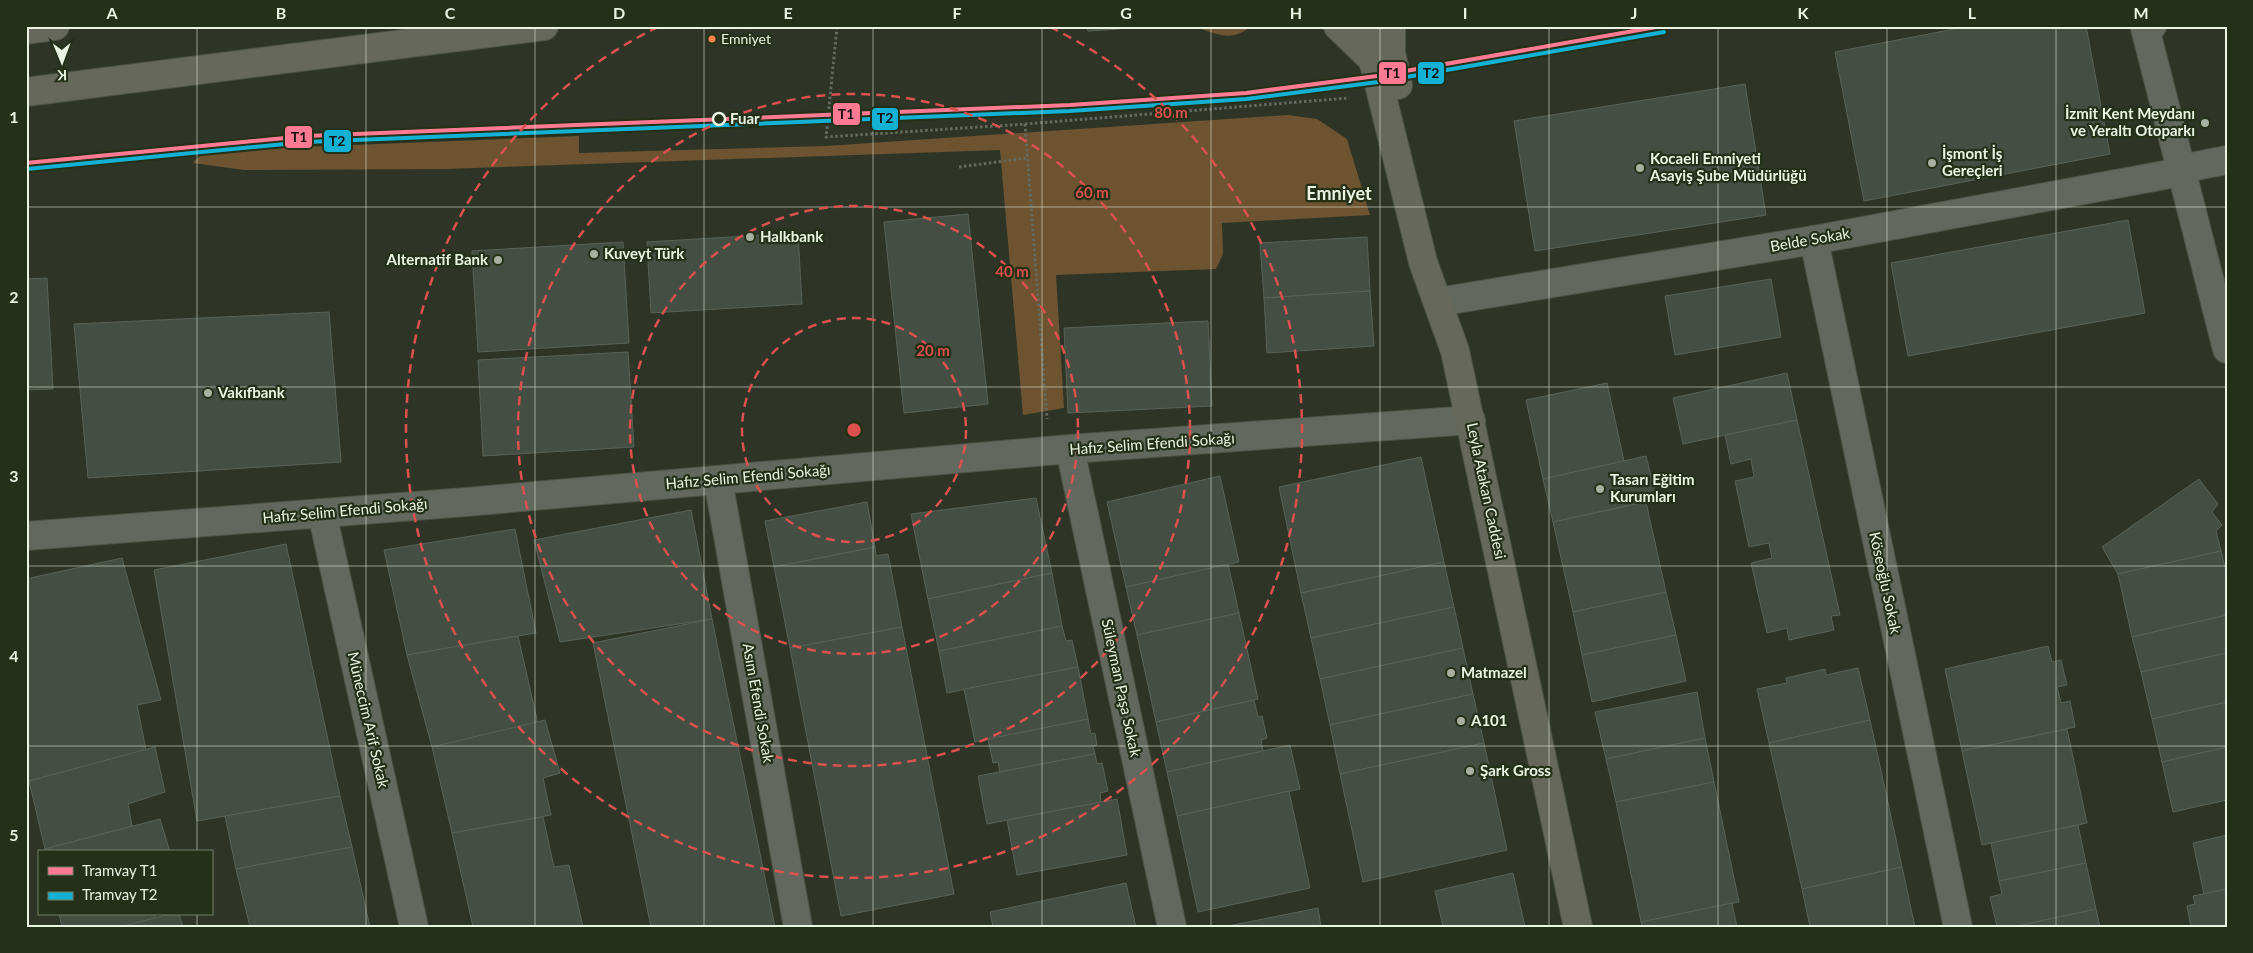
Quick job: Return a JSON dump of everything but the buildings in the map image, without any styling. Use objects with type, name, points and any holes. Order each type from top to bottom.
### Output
[{"type":"main road","points":[[26,30],[55,26]]},
{"type":"main road","points":[[26,92],[544,26]]},
{"type":"main road","points":[[1338,26],[1373,60]]},
{"type":"main road","name":"Leyla Atakan Caddesi","points":[[1367,26],[1373,60],[1423,262],[1444,302],[1456,351],[1578,927]]},
{"type":"main road","points":[[1391,26],[1391,56],[1444,302]]},
{"type":"street","points":[[2152,26],[2146,28],[2227,349]]},
{"type":"street","name":"Belde Sokak","points":[[1444,302],[1814,240],[2181,172],[2196,166],[2227,160]]},
{"type":"street","name":"Köseoğlu Sokak","points":[[1814,240],[1958,927]]},
{"type":"street","name":"Hafız Selim Efendi Sokağı","points":[[26,536],[322,514],[1070,449],[1471,420]]},
{"type":"street","name":"Süleyman Paşa Sokak","points":[[1070,449],[1172,927]]},
{"type":"street","name":"Asım Efendi Sokak","points":[[718,480],[798,927]]},
{"type":"street","name":"Müneccim Arif Sokak","points":[[322,514],[414,927]]},
{"type":"path","points":[[842,26],[838,28],[826,137],[1335,100],[1382,93]]},
{"type":"path","points":[[1025,124],[1047,424]]},
{"type":"path","points":[[959,167],[1028,158]]},
{"type":"shaded area","points":[[1194,26],[1251,26],[1244,31],[1230,36],[1216,34]]},
{"type":"shaded area","points":[[1288,115],[1317,119],[1347,139],[1370,215],[1222,223],[1223,254],[1216,269],[1056,275],[1064,408],[1023,415],[1000,150],[446,169],[244,170],[193,163],[204,151],[579,136],[579,153],[826,146]]},
{"type":"tram line","name":"T1","points":[[26,163],[306,136],[1070,105],[1246,93],[1377,76],[1662,26]]},
{"type":"tram line","name":"T2","points":[[27,169],[306,142],[1070,111],[1246,99],[1378,82],[1664,32]]},
{"type":"place","name":"Emniyet","points":[[712,39]]},
{"type":"place","name":"Fuar","points":[[719,119]]},
{"type":"place","name":"İzmit Kent Meydanı ve Yeraltı Otoparkı","points":[[2205,123]]},
{"type":"place","name":"İşmont İş Gereçleri","points":[[1932,163]]},
{"type":"place","name":"Kocaeli Emniyeti Asayiş Şube Müdürlüğü","points":[[1640,168]]},
{"type":"place","name":"Halkbank","points":[[750,237]]},
{"type":"place","name":"Kuveyt Türk","points":[[594,254]]},
{"type":"place","name":"Alternatif Bank","points":[[498,260]]},
{"type":"place","name":"Vakıfbank","points":[[208,393]]},
{"type":"place","name":"Tasarı Eğitim Kurumları","points":[[1600,489]]},
{"type":"place","name":"Matmazel","points":[[1451,673]]},
{"type":"place","name":"A101","points":[[1461,721]]},
{"type":"place","name":"Şark Gross","points":[[1470,771]]},
{"type":"district","name":"Emniyet","points":[[1339,194]]}]
